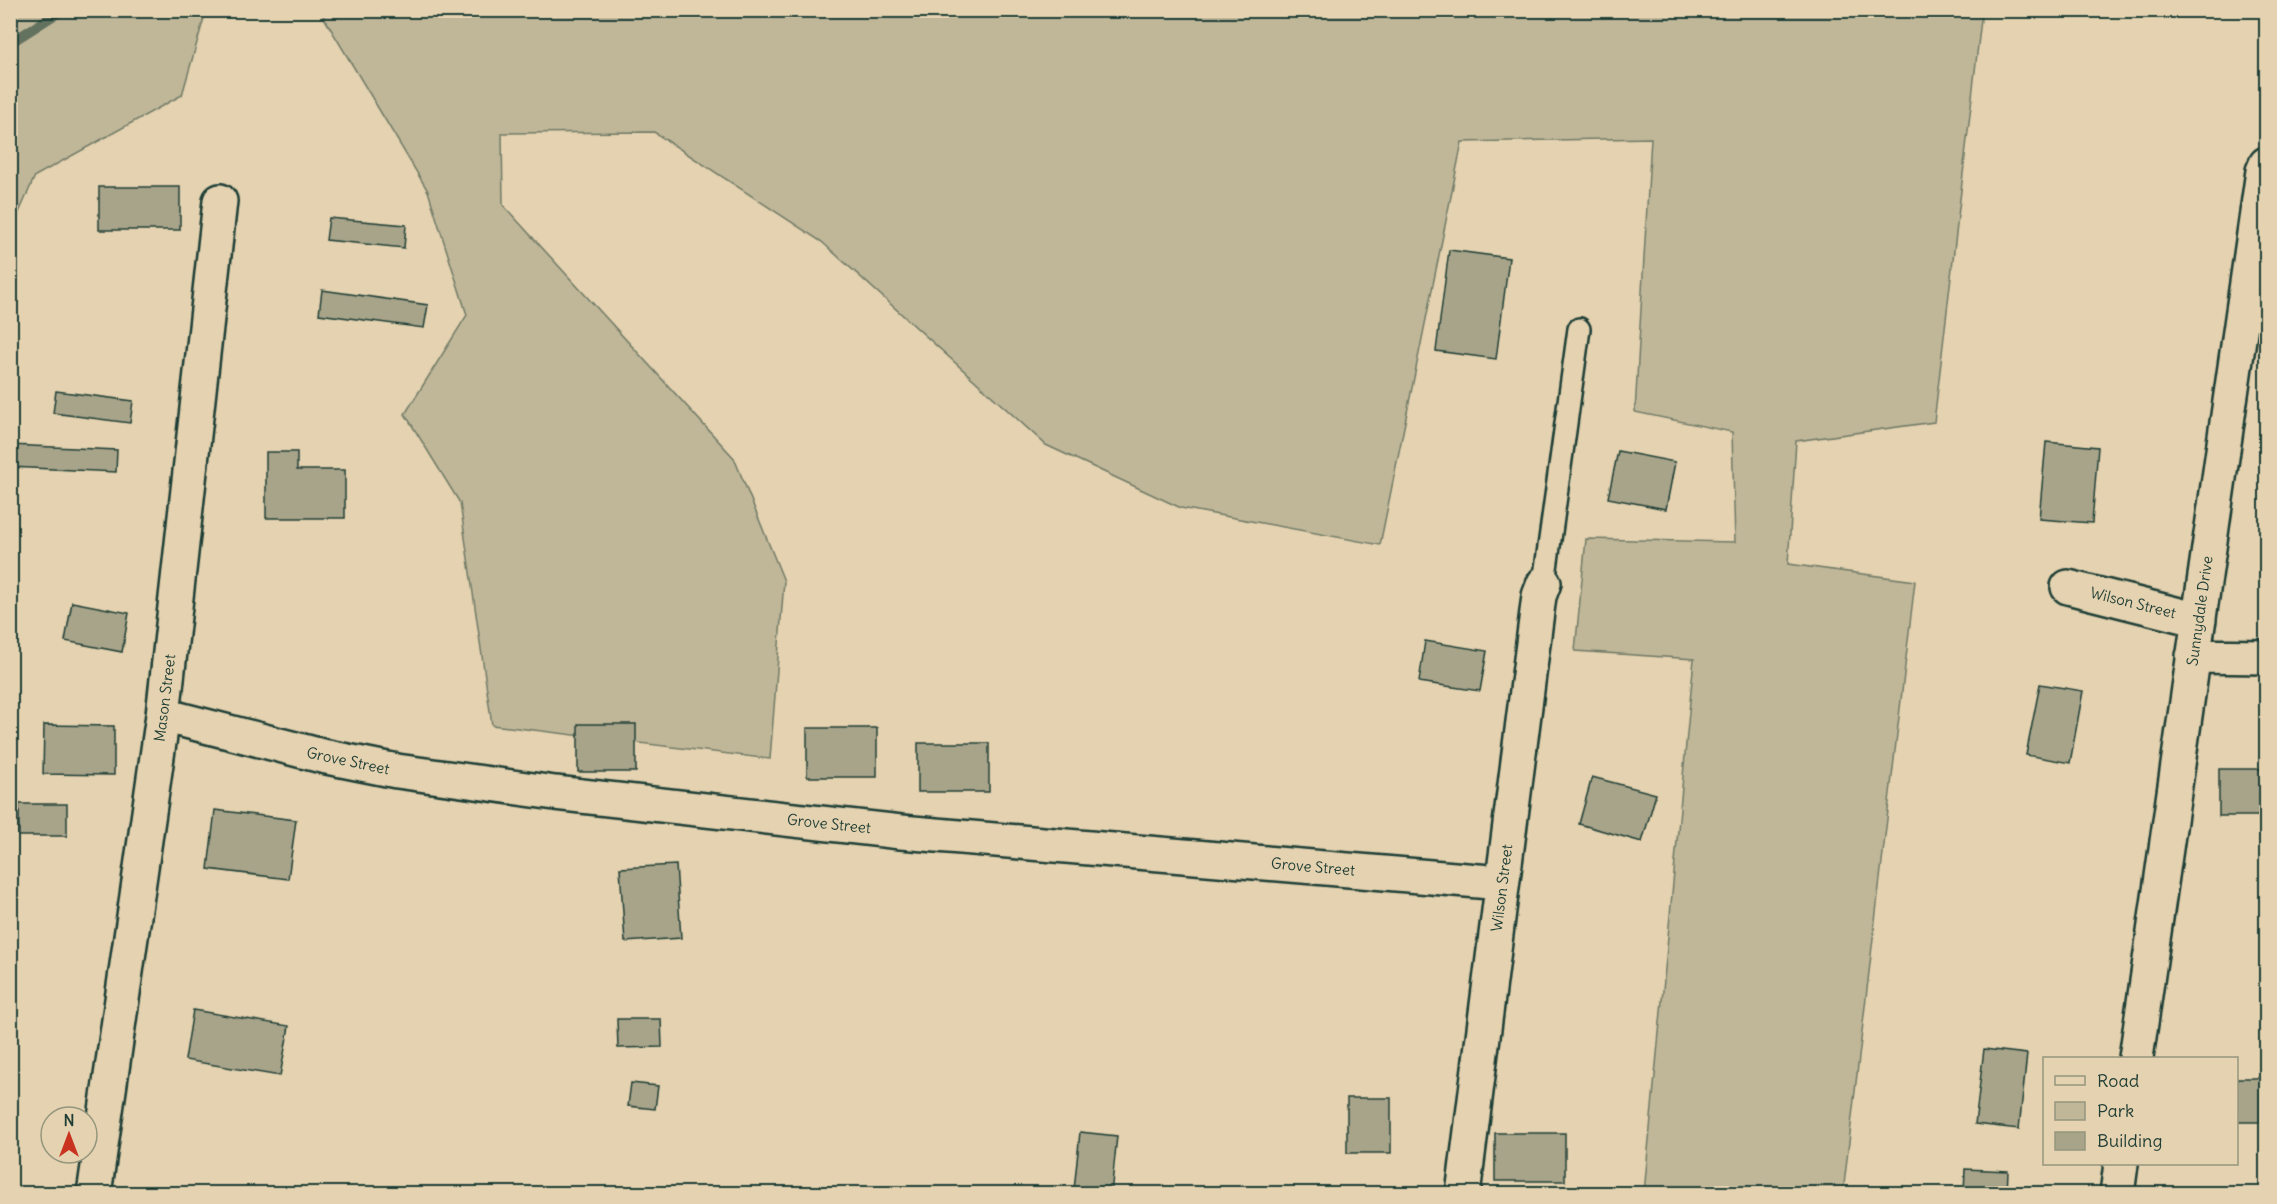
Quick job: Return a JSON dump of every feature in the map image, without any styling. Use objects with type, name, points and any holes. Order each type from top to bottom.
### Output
[{"type":"street","name":"Sunnydale Drive","points":[[2136,1057],[2263,171],[2266,164]]},
{"type":"street","name":"Mason Street","points":[[94,1194],[164,715],[220,201]]},
{"type":"street","name":"Wilson Street","points":[[1463,1194],[1539,596],[1544,583]]},
{"type":"street","name":"Wilson Street","points":[[2068,587],[2199,620]]},
{"type":"street","points":[[2193,656],[2266,657]]},
{"type":"street","name":"Grove Street","points":[[164,715],[322,756],[386,769],[555,794],[901,832],[1502,883]]},
{"type":"street","points":[[2117,1194],[2121,1165]]},
{"type":"lane","points":[[1544,583],[1579,329]]},
{"type":"green space","points":[[11,10],[206,11],[182,95],[35,176],[11,231]]},
{"type":"green space","points":[[320,11],[1982,11],[1934,422],[1796,441],[1788,564],[1915,581],[1843,1193],[1644,1193],[1694,659],[1575,651],[1586,539],[1735,542],[1732,432],[1635,412],[1651,138],[1462,142],[1380,545],[1181,508],[1046,445],[822,242],[654,132],[502,133],[503,205],[734,458],[784,581],[770,759],[492,725],[460,503],[405,414],[467,315],[428,191]]},
{"type":"building","points":[[99,187],[180,187],[180,230],[99,230]]},
{"type":"building","points":[[329,218],[406,225],[404,248],[326,240]]},
{"type":"building","points":[[1449,250],[1509,258],[1496,359],[1436,351]]},
{"type":"building","points":[[322,290],[428,305],[424,328],[319,314]]},
{"type":"building","points":[[56,391],[133,401],[130,423],[53,413]]},
{"type":"building","points":[[2046,442],[2098,447],[2092,523],[2039,519]]},
{"type":"building","points":[[10,445],[117,450],[116,472],[10,467]]},
{"type":"building","points":[[1618,451],[1675,462],[1666,509],[1608,498]]},
{"type":"building","points":[[266,452],[297,452],[297,470],[345,470],[345,518],[266,518]]},
{"type":"building","points":[[72,602],[129,613],[122,652],[65,641]]},
{"type":"building","points":[[1425,641],[1487,651],[1480,691],[1419,682]]},
{"type":"building","points":[[2040,684],[2083,691],[2070,763],[2026,755]]},
{"type":"building","points":[[578,724],[636,724],[636,772],[578,772]]},
{"type":"building","points":[[44,725],[114,726],[114,775],[43,774]]},
{"type":"building","points":[[807,728],[877,728],[877,777],[807,777]]},
{"type":"building","points":[[918,743],[989,743],[989,792],[918,792]]},
{"type":"building","points":[[2219,769],[2266,769],[2266,816],[2219,816]]},
{"type":"building","points":[[1592,777],[1656,794],[1642,842],[1579,824]]},
{"type":"building","points":[[19,804],[67,804],[67,836],[19,836]]},
{"type":"building","points":[[215,810],[296,820],[288,879],[208,869]]},
{"type":"building","points":[[676,865],[681,938],[625,942],[620,868]]},
{"type":"building","points":[[193,1010],[289,1026],[280,1076],[185,1060]]},
{"type":"building","points":[[617,1019],[661,1019],[662,1047],[618,1048]]},
{"type":"building","points":[[1984,1049],[2027,1054],[2019,1129],[1975,1124]]},
{"type":"building","points":[[2238,1078],[2266,1078],[2266,1122],[2238,1122]]},
{"type":"building","points":[[631,1083],[658,1086],[655,1109],[628,1106]]},
{"type":"building","points":[[1347,1098],[1391,1098],[1391,1153],[1347,1153]]},
{"type":"building","points":[[1080,1132],[1117,1136],[1111,1194],[1074,1190]]},
{"type":"building","points":[[1495,1133],[1565,1133],[1565,1181],[1495,1181]]},
{"type":"building","points":[[1965,1169],[2008,1171],[2007,1194],[1964,1194]]},
{"type":"waterway","points":[[10,43],[62,10]]}]
